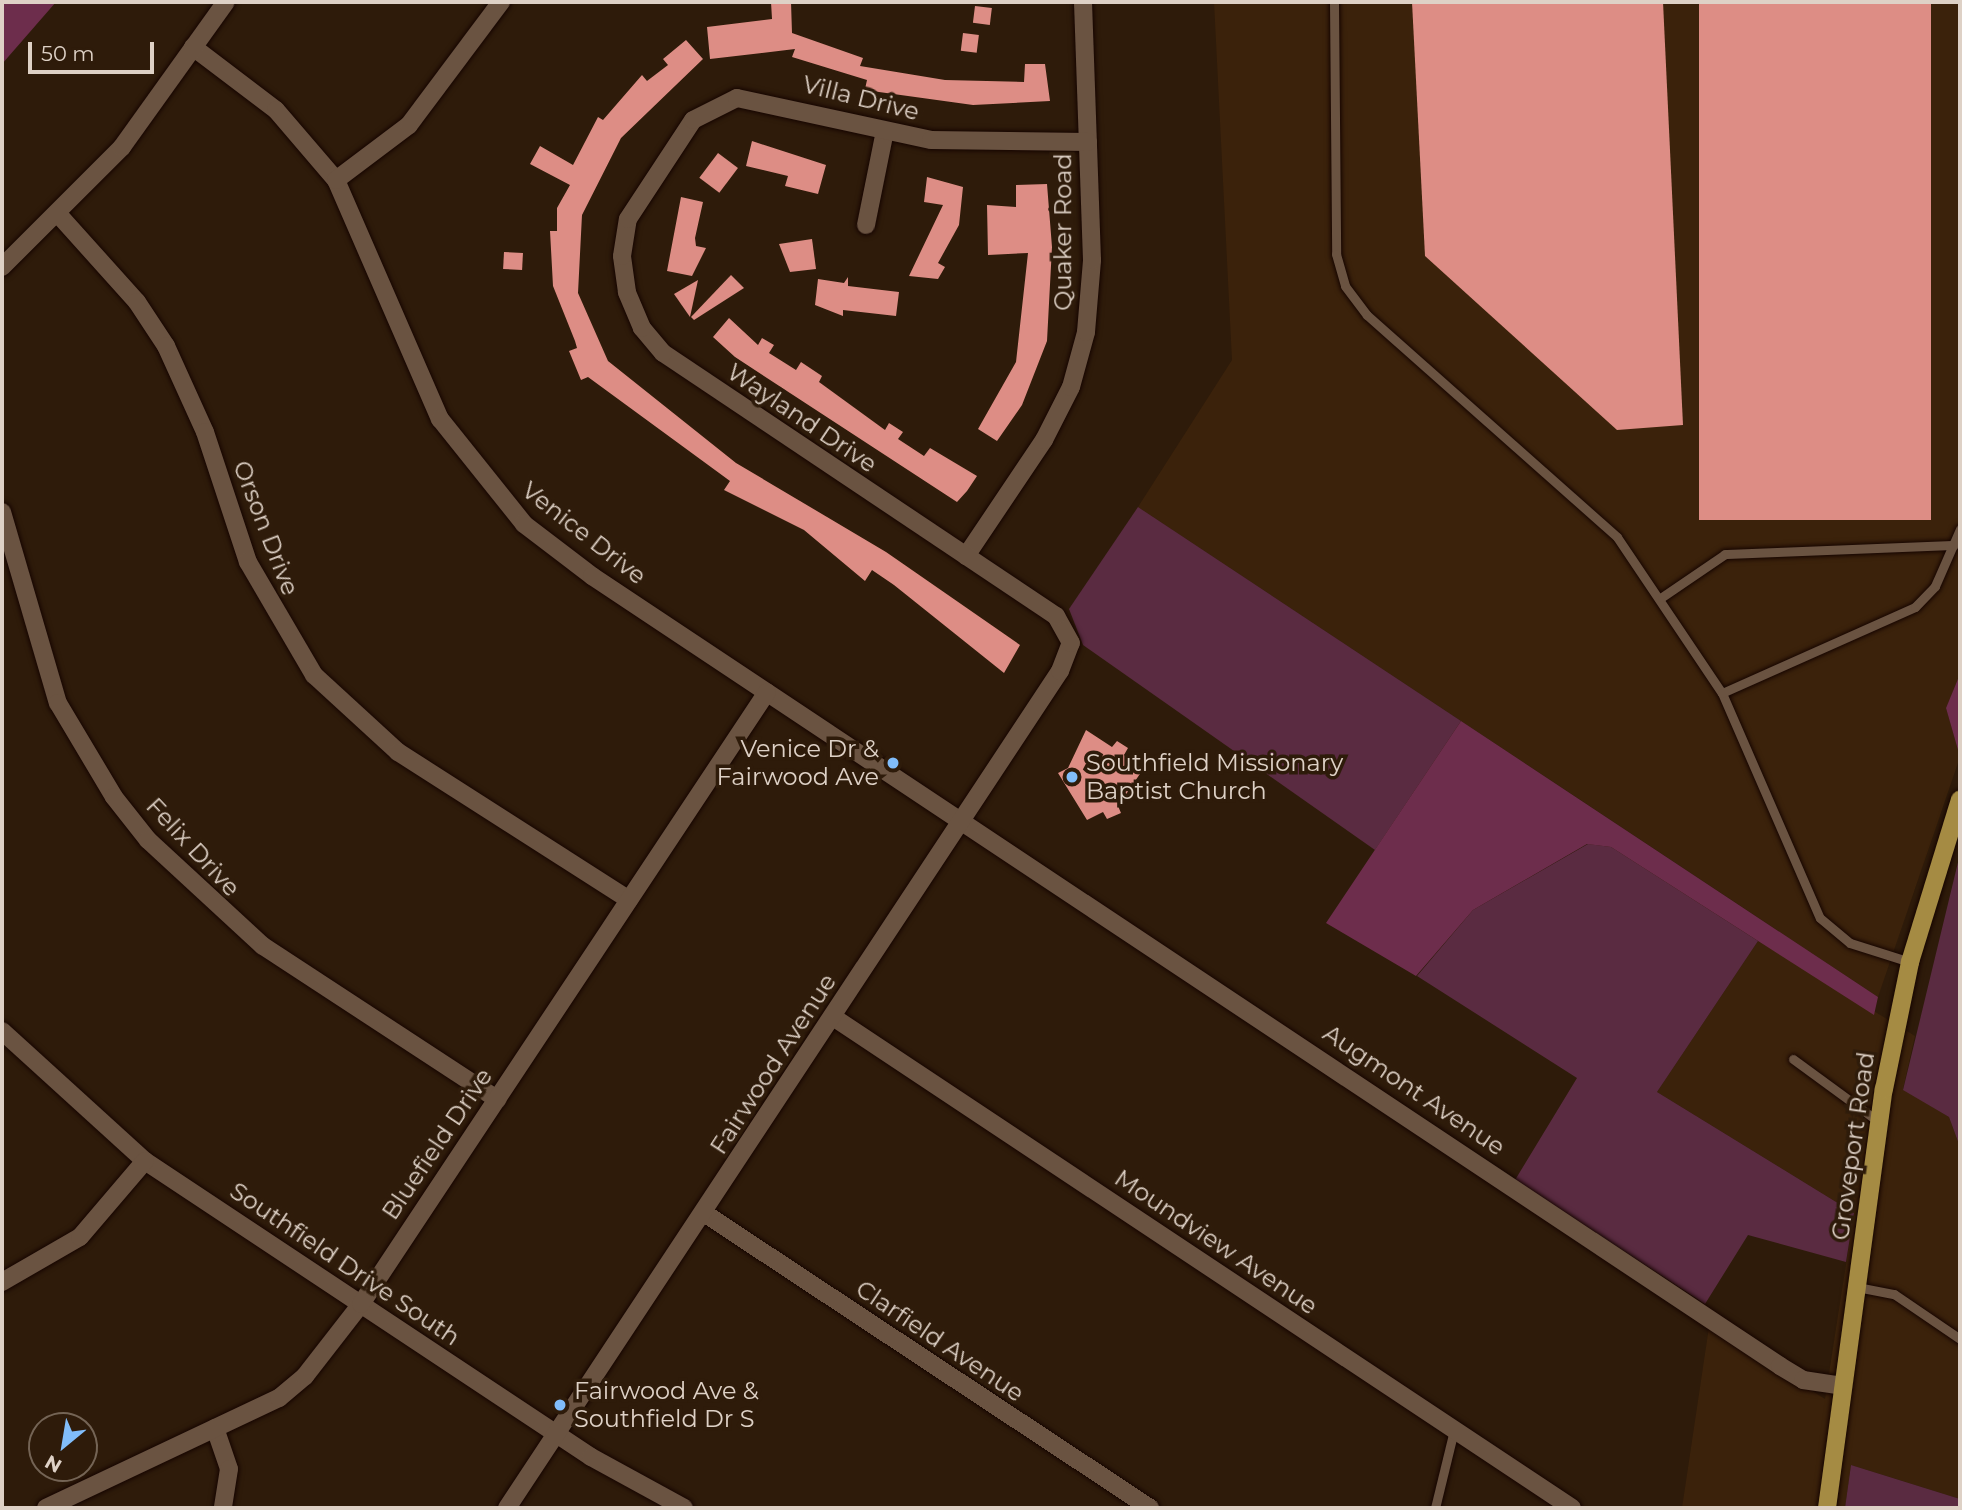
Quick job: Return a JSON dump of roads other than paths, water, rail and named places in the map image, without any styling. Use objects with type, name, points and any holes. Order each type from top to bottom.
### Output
[{"type":"main road","name":"Groveport Road","points":[[1826,1508],[1880,1122],[1910,962],[1960,799]]},
{"type":"street","points":[[2,267],[58,214],[122,147],[226,2]]},
{"type":"street","points":[[336,180],[409,125],[501,2]]},
{"type":"street","name":"Quaker Road","points":[[966,556],[1044,440],[1079,362],[1092,272],[1083,2]]},
{"type":"street","name":"Venice Drive","points":[[193,47],[276,110],[336,180],[440,419],[492,491],[592,576],[961,822]]},
{"type":"street","name":"Villa Drive","points":[[653,171],[693,120],[737,98],[770,100],[885,131],[980,144],[1088,142]]},
{"type":"street","points":[[866,225],[885,131]]},
{"type":"street","name":"Wayland Drive","points":[[653,171],[628,219],[622,256],[633,311],[648,338],[680,367],[1056,617],[1071,643]]},
{"type":"street","name":"Orson Drive","points":[[58,214],[137,302],[166,346],[205,432],[248,562],[314,675],[398,752],[629,900]]},
{"type":"street","name":"Felix Drive","points":[[2,512],[58,703],[114,797],[148,840],[262,946],[497,1099]]},
{"type":"street","name":"Fairwood Avenue","points":[[507,1508],[1060,671],[1071,643]]},
{"type":"street","name":"Bluefield Drive","points":[[46,1508],[293,1389],[361,1304],[768,692]]},
{"type":"street","name":"Augmont Avenue","points":[[961,822],[1792,1373],[1843,1386]]},
{"type":"street","name":"Moundview Avenue","points":[[833,1017],[1572,1508]]},
{"type":"street","name":"Southfield Drive South","points":[[2,1031],[145,1161],[557,1434],[684,1508]]},
{"type":"street","points":[[2,1282],[80,1237],[145,1161]]},
{"type":"street","name":"Clarfield Avenue","points":[[704,1213],[1150,1508]]},
{"type":"street","points":[[215,1428],[229,1469],[223,1508]]},
{"type":"lane","points":[[1334,2],[1336,254],[1345,286],[1367,315],[1617,537],[1662,597],[1722,693],[1820,918],[1850,943],[1910,962]]},
{"type":"lane","points":[[1722,693],[1915,607],[1935,586],[1960,529]]},
{"type":"lane","points":[[1662,597],[1725,554],[1954,545]]},
{"type":"lane","points":[[1793,1059],[1880,1122]]},
{"type":"lane","points":[[1857,1287],[1894,1294],[1960,1339]]},
{"type":"lane","points":[[1435,1508],[1454,1430]]},
{"type":"place","name":"Venice Dr & Fairwood Ave","points":[[893,763]]},
{"type":"place","name":"Southfield Missionary Baptist Church","points":[[1072,777]]},
{"type":"place","name":"Fairwood Ave & Southfield Dr S","points":[[560,1405]]}]
